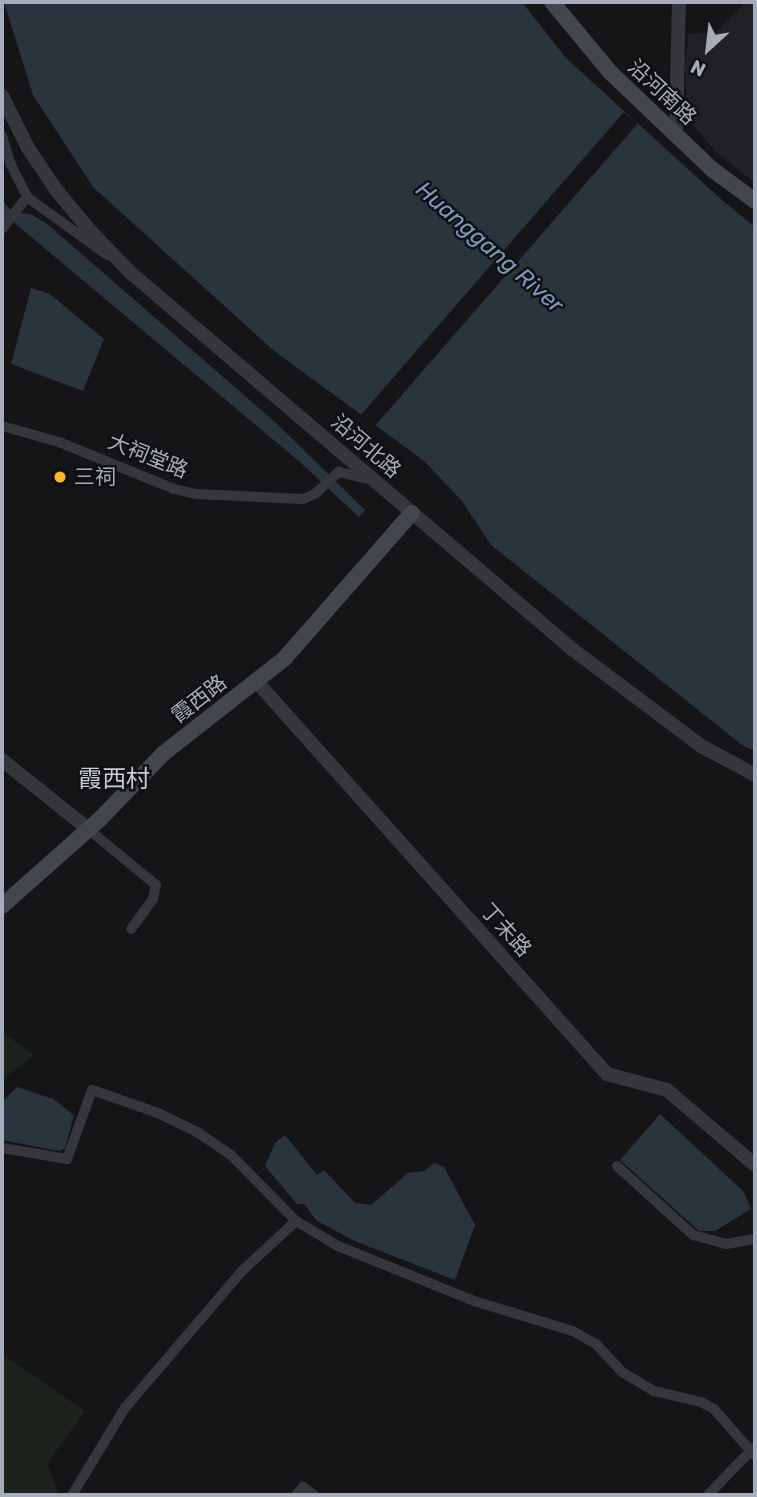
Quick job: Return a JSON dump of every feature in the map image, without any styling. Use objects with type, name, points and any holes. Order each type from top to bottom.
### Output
[{"type":"main road","name":"沿河南路","points":[[552,2],[611,73],[713,170],[755,201]]},
{"type":"main road","name":"霞西路","points":[[2,906],[88,830],[164,753],[284,659],[412,513]]},
{"type":"street","points":[[676,133],[679,2]]},
{"type":"street","name":"沿河北路","points":[[2,96],[28,148],[57,191],[91,232],[131,273],[372,480],[621,686],[701,746],[755,775]]},
{"type":"street","points":[[2,136],[11,165],[27,197],[131,273]]},
{"type":"street","points":[[4,225],[27,197]]},
{"type":"street","name":"大祠堂路","points":[[2,426],[59,442],[195,494],[303,499],[339,472],[372,480]]},
{"type":"street","name":"丁未路","points":[[256,681],[607,1074],[667,1090],[755,1165]]},
{"type":"street","points":[[2,760],[156,885],[153,899],[131,929]]},
{"type":"street","points":[[2,1148],[67,1159],[92,1090],[158,1112],[197,1132],[230,1154],[296,1221],[382,1266],[474,1301],[573,1331],[597,1345],[622,1371],[654,1391],[701,1402],[714,1409],[754,1451],[708,1495]]},
{"type":"street","points":[[617,1166],[693,1235],[726,1244],[755,1239]]},
{"type":"street","points":[[72,1495],[125,1408],[242,1270],[296,1221]]},
{"type":"street","points":[[296,1495],[303,1487],[314,1495]]},
{"type":"shaded area","points":[[746,2],[755,2],[755,183],[716,152],[687,118],[685,67],[688,34],[715,32]]},
{"type":"shaded area","points":[[2,1032],[34,1055],[2,1080]]},
{"type":"shaded area","points":[[2,1354],[85,1411],[47,1464],[60,1495],[2,1495]]},
{"type":"water","name":"Huanggang River","points":[[4,2],[522,2],[566,58],[755,227],[755,751],[742,745],[491,545],[462,501],[424,461],[273,350],[93,187],[33,95]]},
{"type":"water","points":[[2,201],[12,211],[32,215],[46,223],[276,423],[365,510],[359,517],[300,462],[11,220],[2,216]]},
{"type":"water","points":[[31,288],[50,294],[104,339],[83,391],[11,364]]},
{"type":"water","points":[[17,1087],[53,1099],[74,1115],[65,1148],[59,1151],[2,1140],[2,1102]]},
{"type":"water","points":[[660,1114],[744,1192],[751,1209],[715,1231],[699,1231],[620,1160]]},
{"type":"water","points":[[285,1135],[317,1175],[324,1170],[355,1203],[371,1205],[408,1173],[424,1171],[434,1163],[444,1167],[475,1225],[455,1280],[357,1242],[317,1221],[304,1204],[297,1204],[265,1166],[275,1143]]},
{"type":"pier","points":[[624,112],[638,124],[374,427],[360,415]]},
{"type":"place","name":"三祠","points":[[60,477]]},
{"type":"district","name":"霞西村","points":[[114,780]]}]
